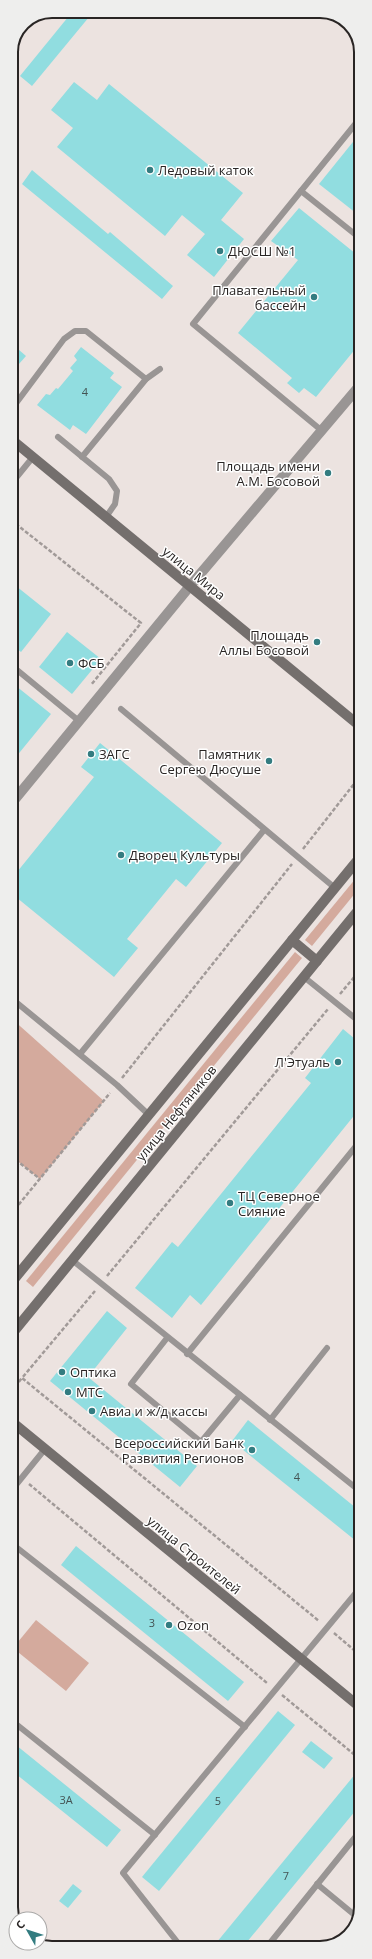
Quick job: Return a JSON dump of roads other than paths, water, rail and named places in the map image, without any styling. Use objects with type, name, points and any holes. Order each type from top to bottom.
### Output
[{"type":"main road","name":"улица Мира","points":[[18,445],[354,721]]},
{"type":"main road","name":"улица Нефтяников","points":[[18,1274],[354,865]]},
{"type":"main road","name":"улица Нефтяников","points":[[18,1326],[354,916]]},
{"type":"main road","points":[[292,940],[317,961]]},
{"type":"main road","name":"улица Строителей","points":[[18,1427],[354,1702]]},
{"type":"street","points":[[18,795],[190,586],[354,392]]},
{"type":"lane","points":[[321,430],[193,324],[354,126]]},
{"type":"lane","points":[[301,191],[354,233]]},
{"type":"lane","points":[[18,401],[64,339],[75,332],[86,331],[146,380]]},
{"type":"lane","points":[[82,457],[146,380],[160,369]]},
{"type":"lane","points":[[58,438],[109,479],[117,491],[115,504],[106,517]]},
{"type":"lane","points":[[18,475],[33,457]]},
{"type":"lane","points":[[18,671],[79,721]]},
{"type":"lane","points":[[121,709],[335,888]]},
{"type":"lane","points":[[80,1054],[264,830]]},
{"type":"lane","points":[[304,977],[354,1018]]},
{"type":"lane","points":[[18,1004],[117,1085],[149,1115]]},
{"type":"lane","points":[[187,1354],[354,1149]]},
{"type":"lane","points":[[72,1260],[187,1354],[354,1486]]},
{"type":"lane","points":[[168,1338],[131,1384],[201,1442],[240,1395]]},
{"type":"lane","points":[[270,1420],[327,1348]]},
{"type":"lane","points":[[18,1483],[45,1449]]},
{"type":"lane","points":[[18,1549],[244,1727]]},
{"type":"lane","points":[[176,1941],[123,1873],[276,1690],[300,1658],[354,1596]]},
{"type":"lane","points":[[18,1726],[155,1835]]},
{"type":"lane","points":[[272,1941],[354,1839]]},
{"type":"lane","points":[[317,1884],[353,1914]]},
{"type":"place","name":"Ледовый каток","points":[[150,170]]},
{"type":"place","name":"ДЮСШ №1","points":[[220,251]]},
{"type":"place","name":"Плавательный бассейн","points":[[314,297]]},
{"type":"place","name":"Площадь имени А.М. Босовой","points":[[328,473]]},
{"type":"place","name":"Площадь Аллы Босовой","points":[[317,642]]},
{"type":"place","name":"ФСБ","points":[[70,663]]},
{"type":"place","name":"ЗАГС","points":[[91,754]]},
{"type":"place","name":"Памятник Сергею Дюсуше","points":[[269,761]]},
{"type":"place","name":"Дворец Культуры","points":[[121,855]]},
{"type":"place","name":"Л'Этуаль","points":[[338,1062]]},
{"type":"place","name":"ТЦ Северное Сияние","points":[[230,1203]]},
{"type":"place","name":"Оптика","points":[[62,1372]]},
{"type":"place","name":"МТС","points":[[68,1392]]},
{"type":"place","name":"Авиа и ж/д кассы","points":[[92,1411]]},
{"type":"place","name":"Всероссийский Банк Развития Регионов","points":[[252,1450]]},
{"type":"place","name":"Ozon","points":[[169,1625]]}]
